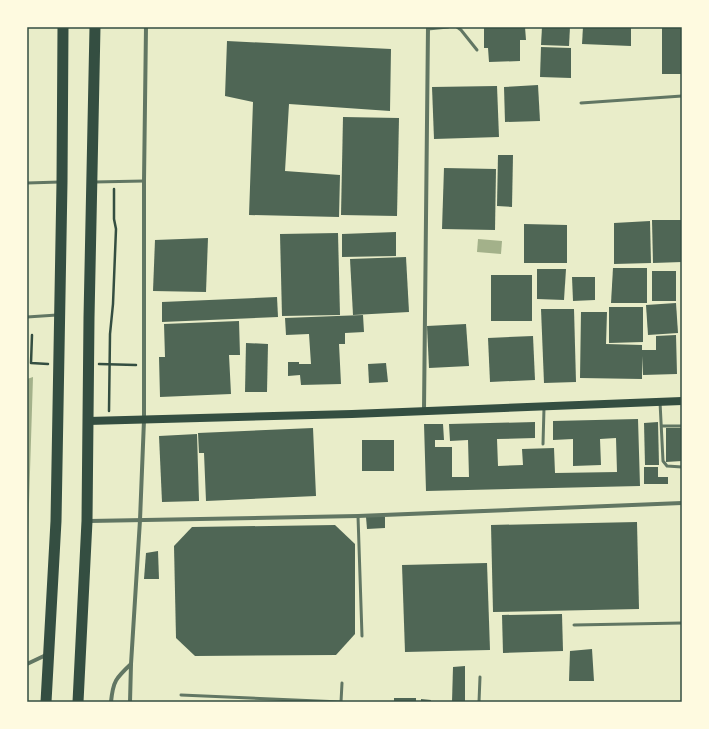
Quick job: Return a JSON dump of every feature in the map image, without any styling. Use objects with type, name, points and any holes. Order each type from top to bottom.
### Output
[{"type":"highway","points":[[46,702],[56,521],[63,27]]},
{"type":"highway","points":[[78,702],[87,521],[95,27]]},
{"type":"main road","points":[[88,421],[682,402]]},
{"type":"street","points":[[130,702],[144,420],[144,181],[146,27]]},
{"type":"street","points":[[424,410],[428,28]]},
{"type":"street","points":[[87,521],[358,516],[682,503]]},
{"type":"street","points":[[27,664],[49,654]]},
{"type":"street","points":[[111,702],[112,687],[115,680],[131,664]]},
{"type":"lane","points":[[428,28],[448,27]]},
{"type":"lane","points":[[457,27],[477,50]]},
{"type":"lane","points":[[581,103],[682,96]]},
{"type":"lane","points":[[92,182],[144,181]]},
{"type":"lane","points":[[27,183],[62,182]]},
{"type":"lane","points":[[27,317],[59,315]]},
{"type":"lane","points":[[660,402],[663,461],[668,466],[682,467]]},
{"type":"lane","points":[[543,444],[544,406]]},
{"type":"lane","points":[[662,426],[682,426]]},
{"type":"lane","points":[[358,516],[362,636]]},
{"type":"lane","points":[[574,625],[682,623]]},
{"type":"lane","points":[[479,702],[480,677]]},
{"type":"lane","points":[[181,695],[341,702],[342,683]]},
{"type":"path","points":[[109,420],[110,334],[113,304],[116,229],[114,219],[114,181]]},
{"type":"path","points":[[31,363],[32,334]]},
{"type":"shaded area","points":[[478,239],[502,241],[501,254],[477,252]]},
{"type":"shaded area","points":[[33,377],[27,567],[27,379]]},
{"type":"building","points":[[484,27],[525,27],[526,40],[520,40],[520,61],[489,62],[488,48],[484,48]]},
{"type":"building","points":[[542,27],[570,27],[569,46],[541,45]]},
{"type":"building","points":[[583,27],[631,27],[631,46],[582,44]]},
{"type":"building","points":[[662,27],[682,27],[682,74],[662,74]]},
{"type":"building","points":[[227,41],[391,49],[390,111],[289,104],[285,171],[340,175],[339,217],[249,215],[253,102],[225,96]]},
{"type":"building","points":[[541,47],[571,48],[571,78],[540,77]]},
{"type":"building","points":[[538,85],[540,121],[505,122],[504,87]]},
{"type":"building","points":[[497,86],[499,137],[434,139],[432,87]]},
{"type":"building","points":[[343,117],[399,118],[397,216],[341,215]]},
{"type":"building","points":[[498,155],[513,155],[512,207],[497,206]]},
{"type":"building","points":[[444,168],[496,169],[495,230],[442,229]]},
{"type":"building","points":[[652,220],[681,220],[682,262],[653,263]]},
{"type":"building","points":[[650,221],[651,263],[614,264],[614,223]]},
{"type":"building","points":[[524,224],[567,225],[567,263],[524,263]]},
{"type":"building","points":[[396,232],[396,256],[342,257],[342,234]]},
{"type":"building","points":[[338,233],[340,315],[282,316],[280,234]]},
{"type":"building","points":[[208,238],[206,292],[153,291],[155,240]]},
{"type":"building","points":[[406,257],[409,312],[353,315],[350,259]]},
{"type":"building","points":[[613,268],[647,268],[647,303],[611,303]]},
{"type":"building","points":[[537,269],[566,269],[564,300],[537,299]]},
{"type":"building","points":[[652,271],[676,271],[676,301],[652,301]]},
{"type":"building","points":[[491,275],[532,275],[532,321],[491,321]]},
{"type":"building","points":[[572,277],[595,277],[595,300],[573,301]]},
{"type":"building","points":[[277,297],[278,317],[162,322],[162,302]]},
{"type":"building","points":[[676,303],[678,333],[648,335],[646,305]]},
{"type":"building","points":[[609,307],[643,307],[643,342],[609,343]]},
{"type":"building","points":[[541,309],[574,309],[576,382],[544,383]]},
{"type":"building","points":[[581,312],[607,312],[606,344],[642,345],[642,350],[656,350],[656,336],[676,335],[677,374],[643,375],[642,356],[642,379],[580,378]]},
{"type":"building","points":[[363,315],[364,332],[345,333],[345,344],[339,344],[341,384],[301,385],[300,375],[288,376],[288,362],[311,364],[309,334],[286,335],[285,318]]},
{"type":"building","points":[[239,321],[240,355],[229,355],[231,394],[160,397],[159,357],[165,357],[164,324]]},
{"type":"building","points":[[466,324],[469,366],[429,368],[427,326]]},
{"type":"building","points":[[533,336],[535,380],[490,382],[488,338]]},
{"type":"building","points":[[246,343],[268,344],[267,392],[245,392]]},
{"type":"building","points":[[386,363],[388,382],[369,383],[368,364]]},
{"type":"building","points":[[638,419],[640,486],[426,491],[424,424],[443,424],[444,440],[435,440],[435,447],[452,447],[452,477],[469,477],[468,440],[450,441],[449,424],[535,422],[535,438],[497,439],[498,466],[523,465],[522,449],[554,448],[555,473],[617,472],[616,438],[600,439],[601,465],[573,466],[573,439],[553,440],[553,421]]},
{"type":"building","points":[[658,422],[659,465],[645,465],[644,423]]},
{"type":"building","points":[[313,428],[316,496],[206,501],[204,453],[199,453],[198,433]]},
{"type":"building","points":[[666,428],[682,428],[682,461],[666,462]]},
{"type":"building","points":[[197,434],[199,501],[162,502],[159,436]]},
{"type":"building","points":[[362,440],[394,440],[394,471],[362,471]]},
{"type":"building","points":[[644,467],[658,467],[658,477],[668,477],[668,484],[644,484]]},
{"type":"building","points":[[366,517],[385,517],[385,528],[367,529]]},
{"type":"building","points":[[637,522],[639,609],[493,612],[491,525]]},
{"type":"building","points":[[335,525],[355,544],[355,634],[336,655],[195,656],[176,638],[174,546],[192,527]]},
{"type":"building","points":[[158,551],[159,579],[144,579],[146,553]]},
{"type":"building","points":[[487,563],[490,650],[405,652],[402,565]]},
{"type":"building","points":[[562,614],[563,651],[503,653],[502,615]]},
{"type":"building","points":[[592,649],[594,681],[569,681],[570,651]]},
{"type":"building","points":[[465,666],[465,702],[452,702],[453,667]]},
{"type":"building","points":[[394,698],[416,698],[416,702],[394,702]]},
{"type":"building","points":[[421,699],[431,700],[431,702],[421,702]]}]
